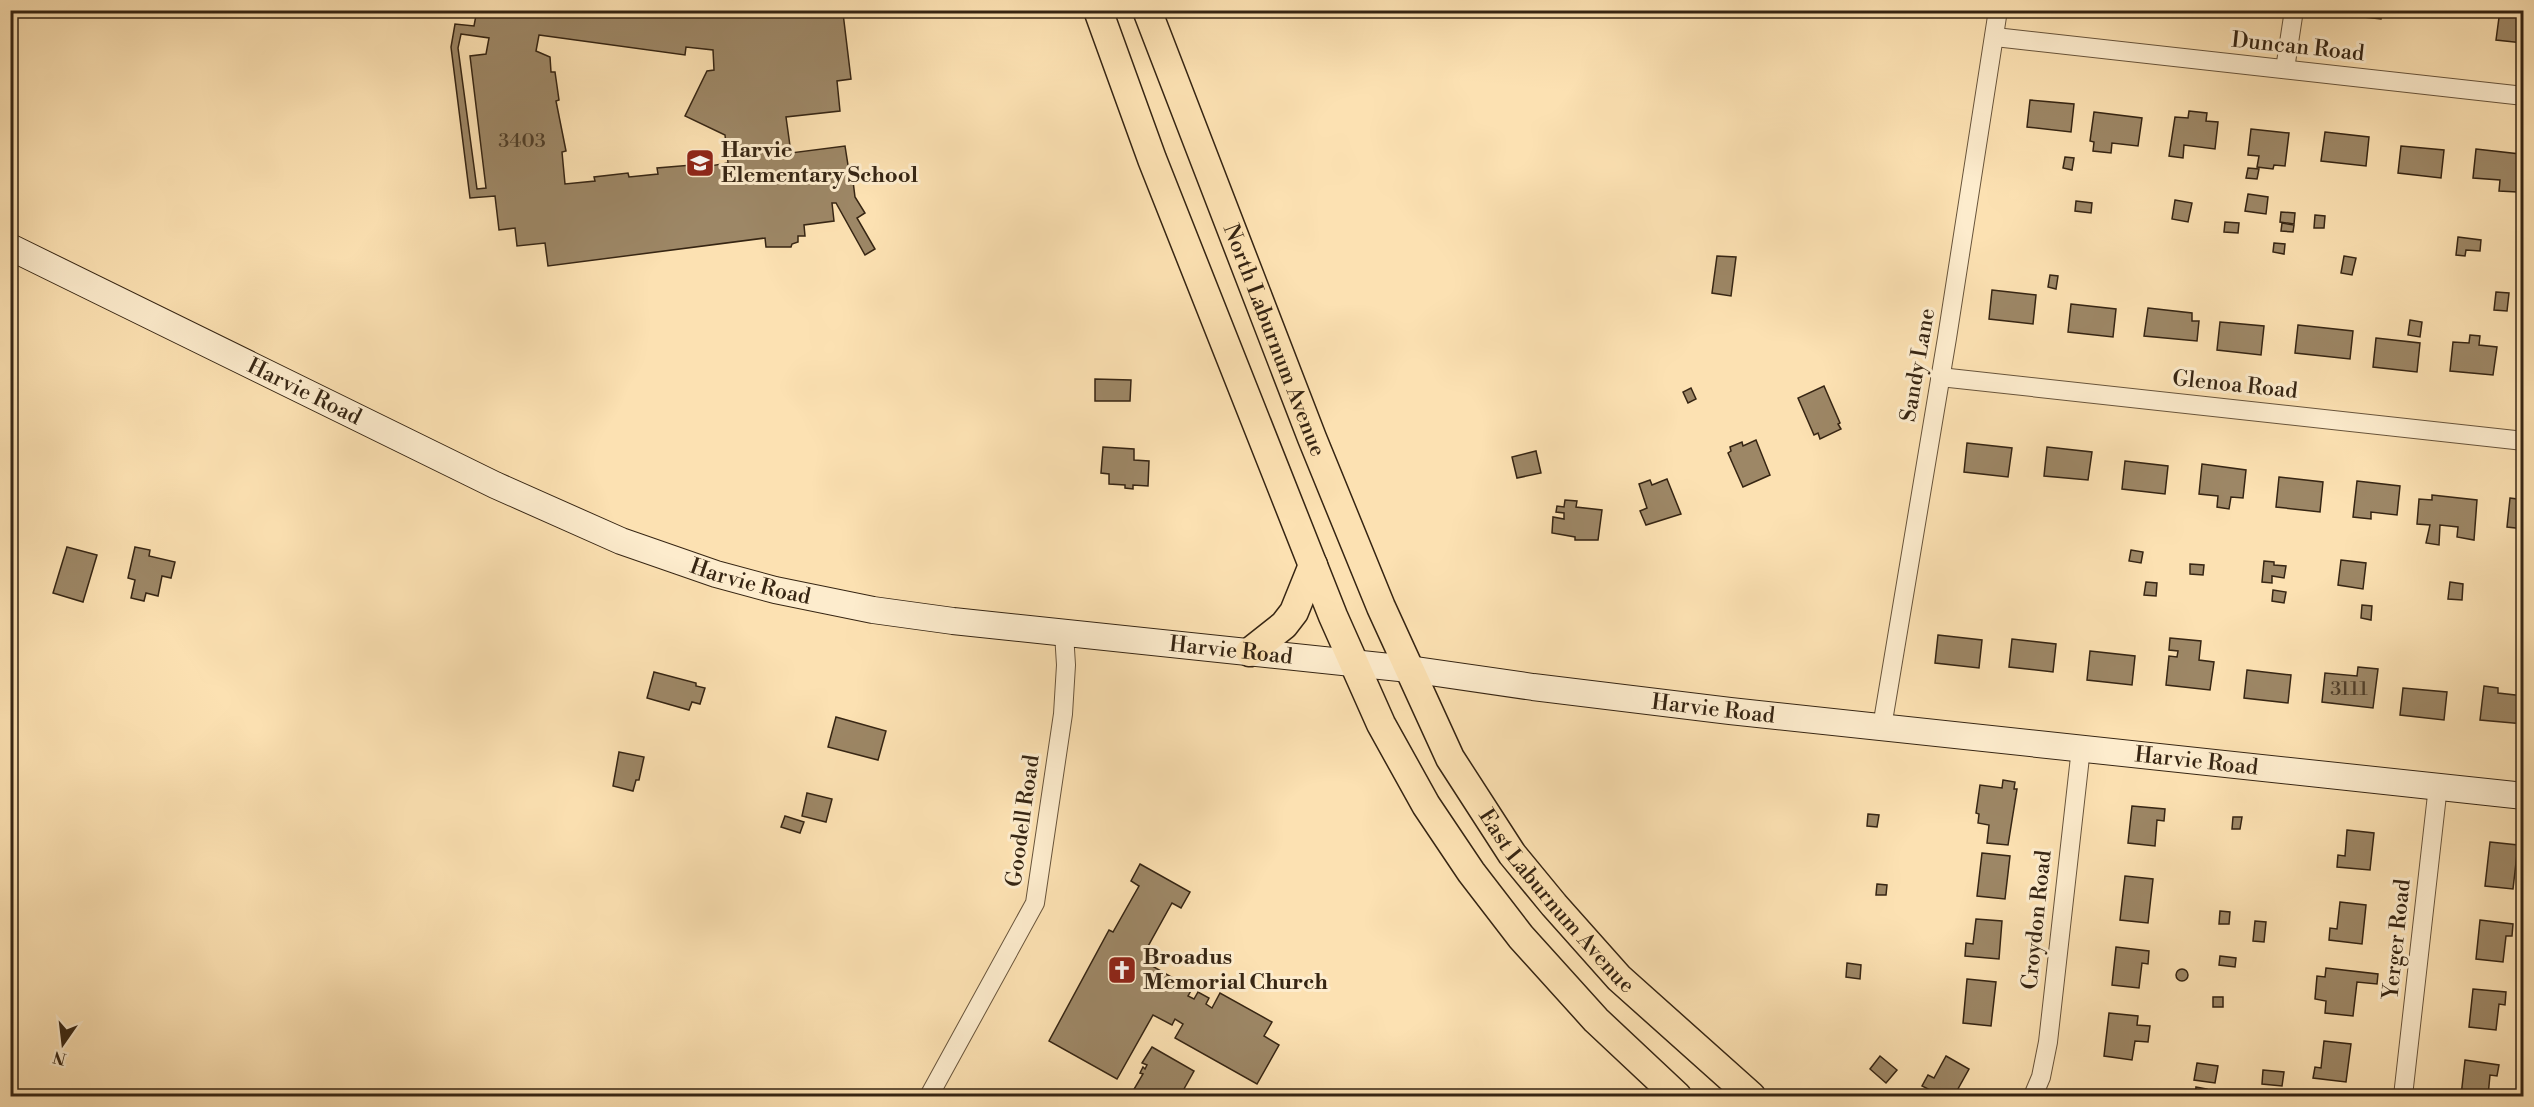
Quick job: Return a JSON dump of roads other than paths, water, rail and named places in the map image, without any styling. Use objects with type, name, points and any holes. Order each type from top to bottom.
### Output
[{"type":"main road","name":"North Laburnum Avenue","points":[[1098,10],[1152,159],[1313,565],[1355,663]]},
{"type":"main road","name":"North Laburnum Avenue","points":[[1147,10],[1312,438],[1381,607],[1409,669]]},
{"type":"main road","points":[[1250,651],[1284,625],[1294,612],[1313,565]]},
{"type":"main road","name":"East Laburnum Avenue","points":[[1355,663],[1387,734],[1426,805],[1471,872],[1553,975],[1596,1020],[1677,1096]]},
{"type":"main road","name":"East Laburnum Avenue","points":[[1409,669],[1450,758],[1512,854],[1620,978],[1751,1096]]},
{"type":"street","name":"Sandy Lane","points":[[1881,727],[1940,377],[1998,10]]},
{"type":"street","points":[[2285,69],[2294,10]]},
{"type":"street","name":"Duncan Road","points":[[1995,37],[2523,96]]},
{"type":"street","name":"Harvie Road","points":[[10,247],[495,485],[621,541],[716,574],[782,592],[873,610],[1064,633],[1409,669],[1730,711],[2523,796]]},
{"type":"street","name":"Glenoa Road","points":[[1940,377],[2523,441]]},
{"type":"street","name":"Goodell Road","points":[[929,1096],[1035,903],[1063,714],[1066,665],[1064,633]]},
{"type":"street","name":"Croydon Road","points":[[2033,1096],[2041,1077],[2048,1042],[2081,748]]},
{"type":"street","name":"Yerger Road","points":[[2403,1096],[2438,786]]},
{"type":"place","name":"Harvie Elementary School","points":[[700,163]]},
{"type":"place","name":"Broadus Memorial Church","points":[[1122,970]]}]
